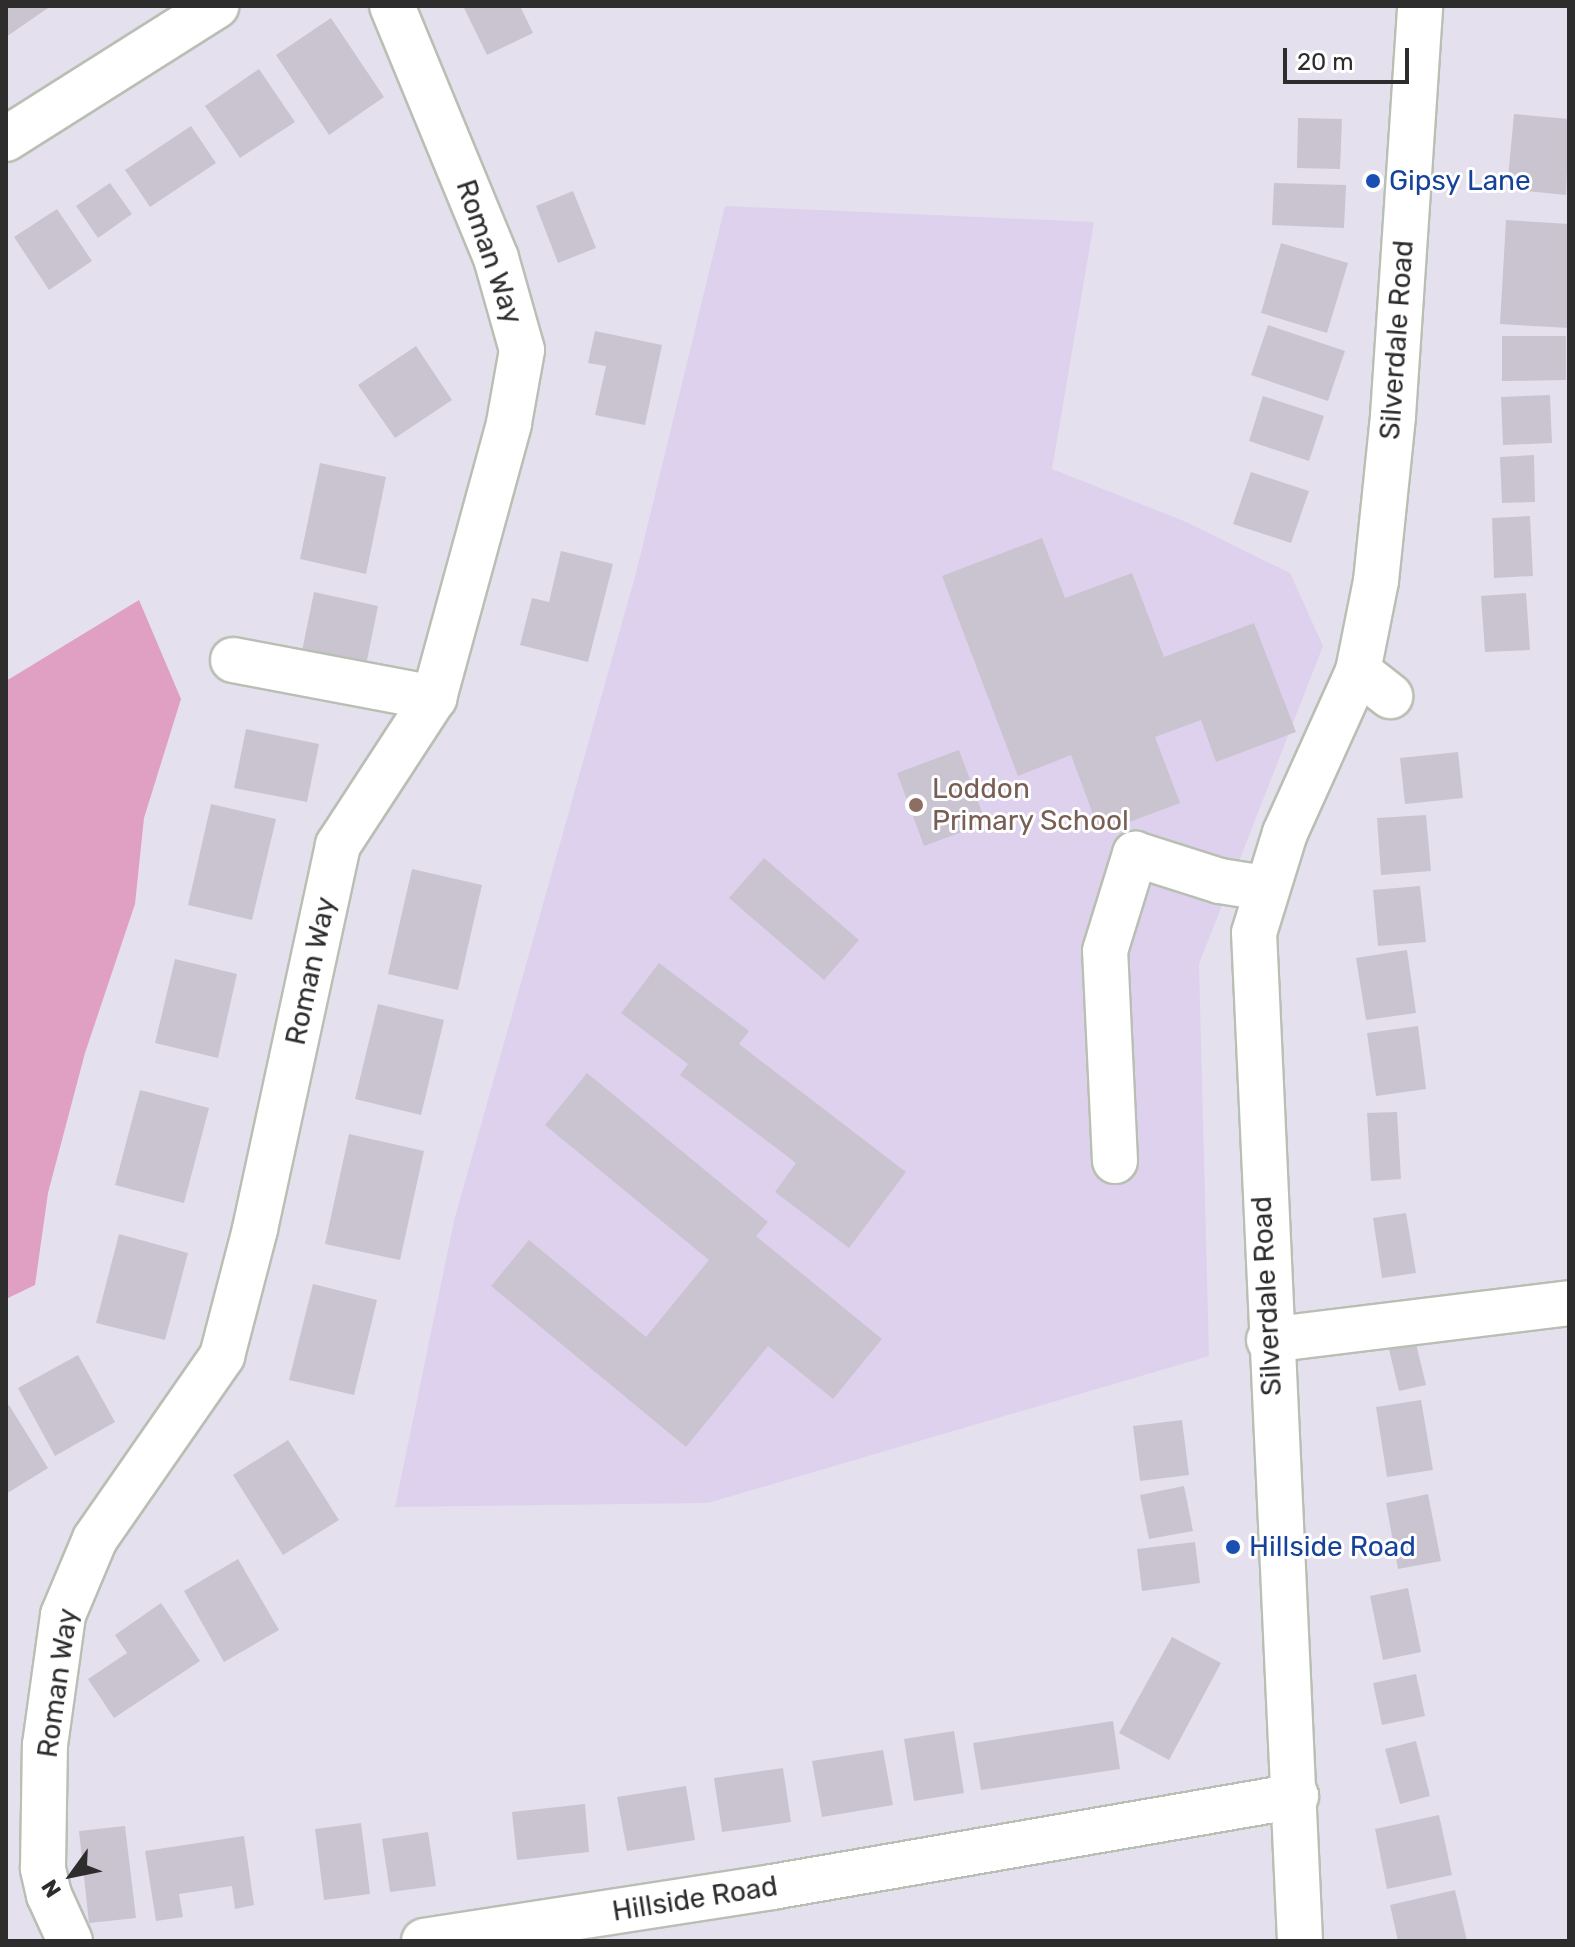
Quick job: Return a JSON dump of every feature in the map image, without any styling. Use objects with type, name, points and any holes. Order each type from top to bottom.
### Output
[{"type":"street","points":[[6,139],[216,6]]},
{"type":"street","name":"Roman Way","points":[[70,1941],[49,1895],[43,1868],[45,1745],[63,1615],[95,1539],[222,1356],[338,845],[434,698],[509,423],[522,350],[496,258],[392,6]]},
{"type":"street","name":"Silverdale Road","points":[[1300,1941],[1296,1796],[1269,1340],[1254,933],[1264,888],[1374,684],[1376,581],[1393,416],[1420,6]]},
{"type":"street","points":[[233,660],[434,698]]},
{"type":"street","points":[[1115,1161],[1105,951],[1135,854],[1220,881],[1264,888]]},
{"type":"street","points":[[1269,1340],[1569,1303]]},
{"type":"street","name":"Hillside Road","points":[[424,1941],[772,1887],[1296,1796]]},
{"type":"shaded area","name":"Loddon Primary School","points":[[725,206],[1094,222],[1052,469],[1184,521],[1290,573],[1323,646],[1199,964],[1209,1356],[708,1503],[395,1507],[454,1221],[636,573]]},
{"type":"shaded area","points":[[139,600],[181,699],[144,818],[135,904],[85,1053],[48,1193],[35,1285],[6,1299],[6,681]]},
{"type":"building","points":[[6,6],[51,6],[6,37]]},
{"type":"building","points":[[463,6],[520,6],[533,33],[487,55]]},
{"type":"building","points":[[331,18],[384,97],[329,135],[276,55]]},
{"type":"building","points":[[259,69],[295,122],[240,158],[205,106]]},
{"type":"building","points":[[1514,114],[1569,119],[1566,195],[1507,189]]},
{"type":"building","points":[[1298,118],[1342,119],[1340,169],[1297,168]]},
{"type":"building","points":[[191,126],[216,163],[150,207],[125,170]]},
{"type":"building","points":[[110,183],[132,214],[98,238],[76,206]]},
{"type":"building","points":[[1274,183],[1346,185],[1344,228],[1272,225]]},
{"type":"building","points":[[573,191],[596,248],[558,263],[536,206]]},
{"type":"building","points":[[57,209],[92,261],[49,290],[14,237]]},
{"type":"building","points":[[1506,220],[1569,224],[1569,328],[1500,324]]},
{"type":"building","points":[[1281,243],[1348,263],[1327,333],[1261,313]]},
{"type":"building","points":[[1268,325],[1345,351],[1328,401],[1251,375]]},
{"type":"building","points":[[595,331],[662,345],[645,425],[595,415],[606,366],[588,363]]},
{"type":"building","points":[[1502,336],[1566,336],[1566,380],[1502,381]]},
{"type":"building","points":[[416,346],[452,400],[395,438],[358,385]]},
{"type":"building","points":[[1550,395],[1552,443],[1503,445],[1501,397]]},
{"type":"building","points":[[1263,396],[1324,416],[1309,461],[1249,441]]},
{"type":"building","points":[[1534,455],[1535,502],[1502,503],[1500,457]]},
{"type":"building","points":[[320,463],[386,477],[366,574],[300,559]]},
{"type":"building","points":[[1251,472],[1309,491],[1291,543],[1233,524]]},
{"type":"building","points":[[1530,516],[1533,576],[1494,578],[1492,518]]},
{"type":"building","points":[[1042,538],[1065,598],[1132,573],[1164,657],[1254,623],[1296,732],[1216,762],[1201,720],[1155,737],[1180,803],[1100,833],[1071,755],[1018,776],[942,576]]},
{"type":"building","points":[[561,551],[613,564],[588,662],[520,645],[532,598],[549,602]]},
{"type":"building","points":[[314,592],[378,606],[365,670],[301,656]]},
{"type":"building","points":[[1526,593],[1530,650],[1485,652],[1481,596]]},
{"type":"building","points":[[246,729],[319,744],[307,802],[234,788]]},
{"type":"building","points":[[959,750],[986,823],[924,846],[897,773]]},
{"type":"building","points":[[1458,752],[1463,798],[1405,804],[1400,758]]},
{"type":"building","points":[[211,804],[276,819],[252,920],[188,905]]},
{"type":"building","points":[[1426,815],[1431,871],[1381,875],[1377,818]]},
{"type":"building","points":[[764,858],[859,940],[824,980],[729,898]]},
{"type":"building","points":[[412,869],[482,885],[458,990],[388,974]]},
{"type":"building","points":[[1420,886],[1426,942],[1378,946],[1373,890]]},
{"type":"building","points":[[1407,950],[1416,1013],[1366,1020],[1356,958]]},
{"type":"building","points":[[175,959],[237,974],[218,1058],[155,1043]]},
{"type":"building","points":[[659,963],[749,1031],[739,1044],[906,1172],[849,1248],[775,1192],[796,1163],[680,1075],[688,1064],[621,1013]]},
{"type":"building","points":[[378,1004],[444,1020],[421,1115],[355,1099]]},
{"type":"building","points":[[1418,1026],[1426,1089],[1376,1096],[1367,1033]]},
{"type":"building","points":[[587,1073],[768,1222],[756,1236],[882,1339],[833,1399],[768,1346],[686,1447],[491,1286],[529,1240],[646,1337],[709,1260],[545,1125]]},
{"type":"building","points":[[140,1090],[209,1108],[184,1203],[115,1185]]},
{"type":"building","points":[[1397,1112],[1401,1179],[1371,1181],[1367,1113]]},
{"type":"building","points":[[349,1134],[424,1151],[400,1260],[325,1244]]},
{"type":"building","points":[[1406,1213],[1416,1273],[1382,1278],[1373,1218]]},
{"type":"building","points":[[119,1234],[188,1253],[165,1340],[96,1323]]},
{"type":"building","points":[[313,1284],[377,1300],[354,1395],[289,1380]]},
{"type":"building","points":[[1413,1331],[1426,1385],[1399,1391],[1386,1337]]},
{"type":"building","points":[[78,1355],[115,1422],[55,1456],[18,1388]]},
{"type":"building","points":[[1421,1400],[1433,1470],[1387,1477],[1376,1407]]},
{"type":"building","points":[[9,1405],[48,1468],[6,1494],[6,1407]]},
{"type":"building","points":[[1182,1420],[1189,1475],[1140,1481],[1133,1426]]},
{"type":"building","points":[[288,1440],[339,1520],[283,1555],[233,1475]]},
{"type":"building","points":[[1184,1486],[1193,1531],[1149,1539],[1140,1495]]},
{"type":"building","points":[[1428,1494],[1441,1561],[1398,1569],[1386,1503]]},
{"type":"building","points":[[1195,1542],[1200,1583],[1142,1591],[1137,1549]]},
{"type":"building","points":[[238,1559],[279,1630],[224,1662],[184,1591]]},
{"type":"building","points":[[1408,1588],[1421,1652],[1383,1660],[1370,1596]]},
{"type":"building","points":[[161,1603],[200,1661],[114,1718],[88,1679],[127,1653],[115,1635]]},
{"type":"building","points":[[1172,1637],[1221,1663],[1169,1760],[1119,1733]]},
{"type":"building","points":[[1416,1674],[1425,1716],[1382,1725],[1373,1683]]},
{"type":"building","points":[[1113,1721],[1120,1769],[981,1790],[973,1743]]},
{"type":"building","points":[[954,1731],[964,1793],[914,1801],[904,1739]]},
{"type":"building","points":[[1416,1741],[1430,1796],[1400,1804],[1385,1749]]},
{"type":"building","points":[[883,1750],[893,1805],[822,1817],[812,1761]]},
{"type":"building","points":[[783,1768],[791,1822],[722,1832],[714,1778]]},
{"type":"building","points":[[686,1786],[695,1840],[627,1851],[617,1797]]},
{"type":"building","points":[[585,1804],[589,1852],[517,1860],[512,1812]]},
{"type":"building","points":[[1439,1815],[1452,1875],[1387,1889],[1375,1829]]},
{"type":"building","points":[[361,1823],[370,1894],[324,1900],[315,1829]]},
{"type":"building","points":[[125,1826],[136,1918],[89,1923],[79,1831]]},
{"type":"building","points":[[428,1832],[436,1886],[390,1892],[382,1839]]},
{"type":"building","points":[[244,1836],[254,1905],[235,1909],[232,1886],[179,1894],[183,1917],[156,1921],[145,1851]]},
{"type":"building","points":[[1455,1890],[1467,1941],[1398,1941],[1390,1905]]},
{"type":"place","name":"Gipsy Lane","points":[[1373,181]]},
{"type":"place","name":"Loddon Primary School","points":[[916,805]]},
{"type":"place","name":"Hillside Road","points":[[1233,1547]]}]
